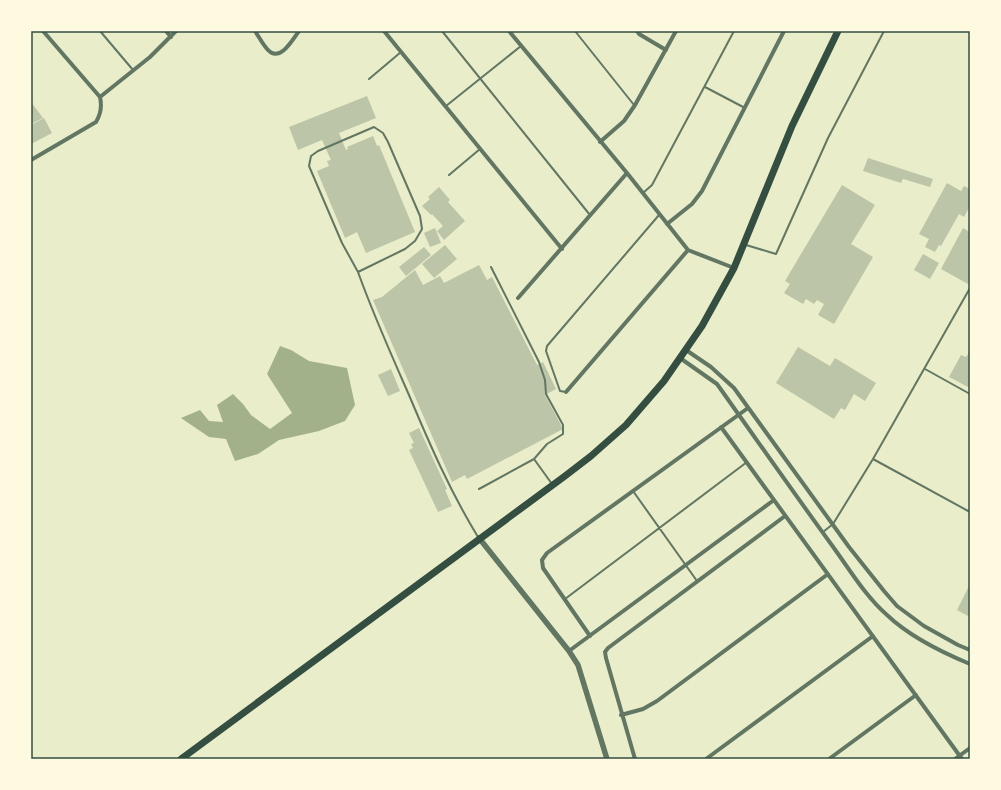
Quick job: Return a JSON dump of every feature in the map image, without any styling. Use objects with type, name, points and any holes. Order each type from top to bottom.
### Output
[{"type":"main road","points":[[181,759],[591,456],[626,425],[664,381],[709,315],[734,268],[792,126],[838,31]]},
{"type":"street","points":[[31,160],[96,122],[100,117],[100,97],[42,31]]},
{"type":"street","points":[[166,31],[171,37]]},
{"type":"street","points":[[100,97],[133,70],[176,31]]},
{"type":"street","points":[[255,31],[268,51],[278,54],[283,51],[299,31]]},
{"type":"street","points":[[384,31],[562,249]]},
{"type":"street","points":[[509,31],[627,173],[688,250],[734,268]]},
{"type":"street","points":[[637,31],[639,34],[666,50]]},
{"type":"street","points":[[600,142],[624,121],[635,105],[676,31]]},
{"type":"street","points":[[667,224],[692,204],[702,191],[784,31]]},
{"type":"street","points":[[518,298],[627,173]]},
{"type":"street","points":[[566,392],[688,250]]},
{"type":"street","points":[[686,350],[711,367],[734,388],[870,574],[897,606],[924,626],[970,650]]},
{"type":"street","points":[[680,358],[717,384],[822,533],[874,602],[887,616],[914,637],[950,656],[970,664]]},
{"type":"street","points":[[590,636],[542,568],[542,560],[547,553],[748,408]]},
{"type":"street","points":[[721,427],[961,757]]},
{"type":"street","points":[[569,651],[774,500]]},
{"type":"street","points":[[634,759],[605,652],[608,648],[785,516]]},
{"type":"street","points":[[479,538],[569,651],[578,665],[608,759]]},
{"type":"street","points":[[622,715],[643,709],[657,702],[828,574]]},
{"type":"street","points":[[706,759],[872,636]]},
{"type":"street","points":[[829,759],[916,695]]},
{"type":"street","points":[[955,759],[961,757],[970,748]]},
{"type":"lane","points":[[100,31],[133,70]]},
{"type":"lane","points":[[442,31],[590,215]]},
{"type":"lane","points":[[575,31],[635,105]]},
{"type":"lane","points":[[643,193],[652,184],[734,31]]},
{"type":"lane","points":[[743,244],[776,254],[828,138],[884,31]]},
{"type":"lane","points":[[445,107],[521,46]]},
{"type":"lane","points":[[369,79],[401,52]]},
{"type":"lane","points":[[705,87],[745,108]]},
{"type":"lane","points":[[358,272],[405,249],[415,241],[422,229],[420,216],[388,142],[383,133],[374,127],[318,151],[311,156],[309,166],[342,243],[358,272],[372,309],[440,468],[460,507],[479,538]]},
{"type":"lane","points":[[449,175],[480,149]]},
{"type":"lane","points":[[566,392],[560,391],[557,384],[546,351],[547,346],[659,215]]},
{"type":"lane","points":[[479,489],[534,459],[546,444],[563,434],[563,425],[546,394],[545,380],[539,362],[491,267]]},
{"type":"lane","points":[[822,533],[833,524],[873,459],[970,288]]},
{"type":"lane","points":[[925,369],[970,394]]},
{"type":"lane","points":[[534,459],[552,484]]},
{"type":"lane","points":[[873,459],[970,512]]},
{"type":"lane","points":[[564,599],[747,462]]},
{"type":"lane","points":[[633,490],[697,581]]},
{"type":"shaded area","points":[[280,346],[291,350],[309,361],[347,368],[355,405],[345,421],[319,431],[279,440],[258,454],[235,461],[226,439],[209,437],[181,418],[200,410],[209,421],[223,422],[217,405],[233,394],[251,415],[270,429],[292,413],[267,374]]},
{"type":"building","points":[[367,96],[376,118],[339,133],[346,150],[348,149],[347,147],[373,136],[377,146],[379,145],[415,232],[366,253],[357,232],[345,238],[317,171],[329,166],[327,161],[331,160],[322,140],[298,150],[289,127]]},
{"type":"building","points":[[31,102],[43,118],[31,124]]},
{"type":"building","points":[[44,118],[52,133],[31,144],[31,125]]},
{"type":"building","points":[[868,158],[933,179],[930,187],[903,179],[901,183],[863,171]]},
{"type":"building","points":[[947,183],[961,191],[964,186],[970,189],[970,206],[964,217],[959,214],[941,246],[939,245],[935,252],[925,247],[929,239],[919,234]]},
{"type":"building","points":[[842,185],[875,205],[851,244],[873,257],[834,324],[818,315],[824,304],[817,300],[814,304],[806,299],[803,304],[784,293],[790,284],[785,281]]},
{"type":"building","points":[[439,187],[450,200],[448,202],[465,221],[444,240],[437,231],[443,226],[422,206],[430,199],[428,197]]},
{"type":"building","points":[[435,228],[441,243],[430,247],[424,233]]},
{"type":"building","points":[[963,228],[970,232],[970,280],[968,284],[941,269]]},
{"type":"building","points":[[445,245],[457,259],[434,278],[422,264]]},
{"type":"building","points":[[424,247],[431,255],[406,276],[399,267]]},
{"type":"building","points":[[923,254],[939,263],[930,279],[914,270]]},
{"type":"building","points":[[479,265],[487,280],[492,277],[537,365],[543,362],[556,389],[545,395],[563,429],[467,479],[465,475],[452,482],[373,300],[382,297],[415,270],[423,285],[440,276],[444,283]]},
{"type":"building","points":[[798,347],[830,366],[835,358],[876,383],[865,401],[854,394],[845,410],[841,408],[834,419],[776,383]]},
{"type":"building","points":[[970,351],[970,388],[949,377],[961,355],[966,357]]},
{"type":"building","points":[[391,369],[400,391],[388,396],[378,375]]},
{"type":"building","points":[[419,428],[447,489],[445,490],[452,506],[438,512],[409,450],[413,448],[411,444],[414,443],[409,433]]},
{"type":"building","points":[[970,584],[970,617],[957,610]]}]
